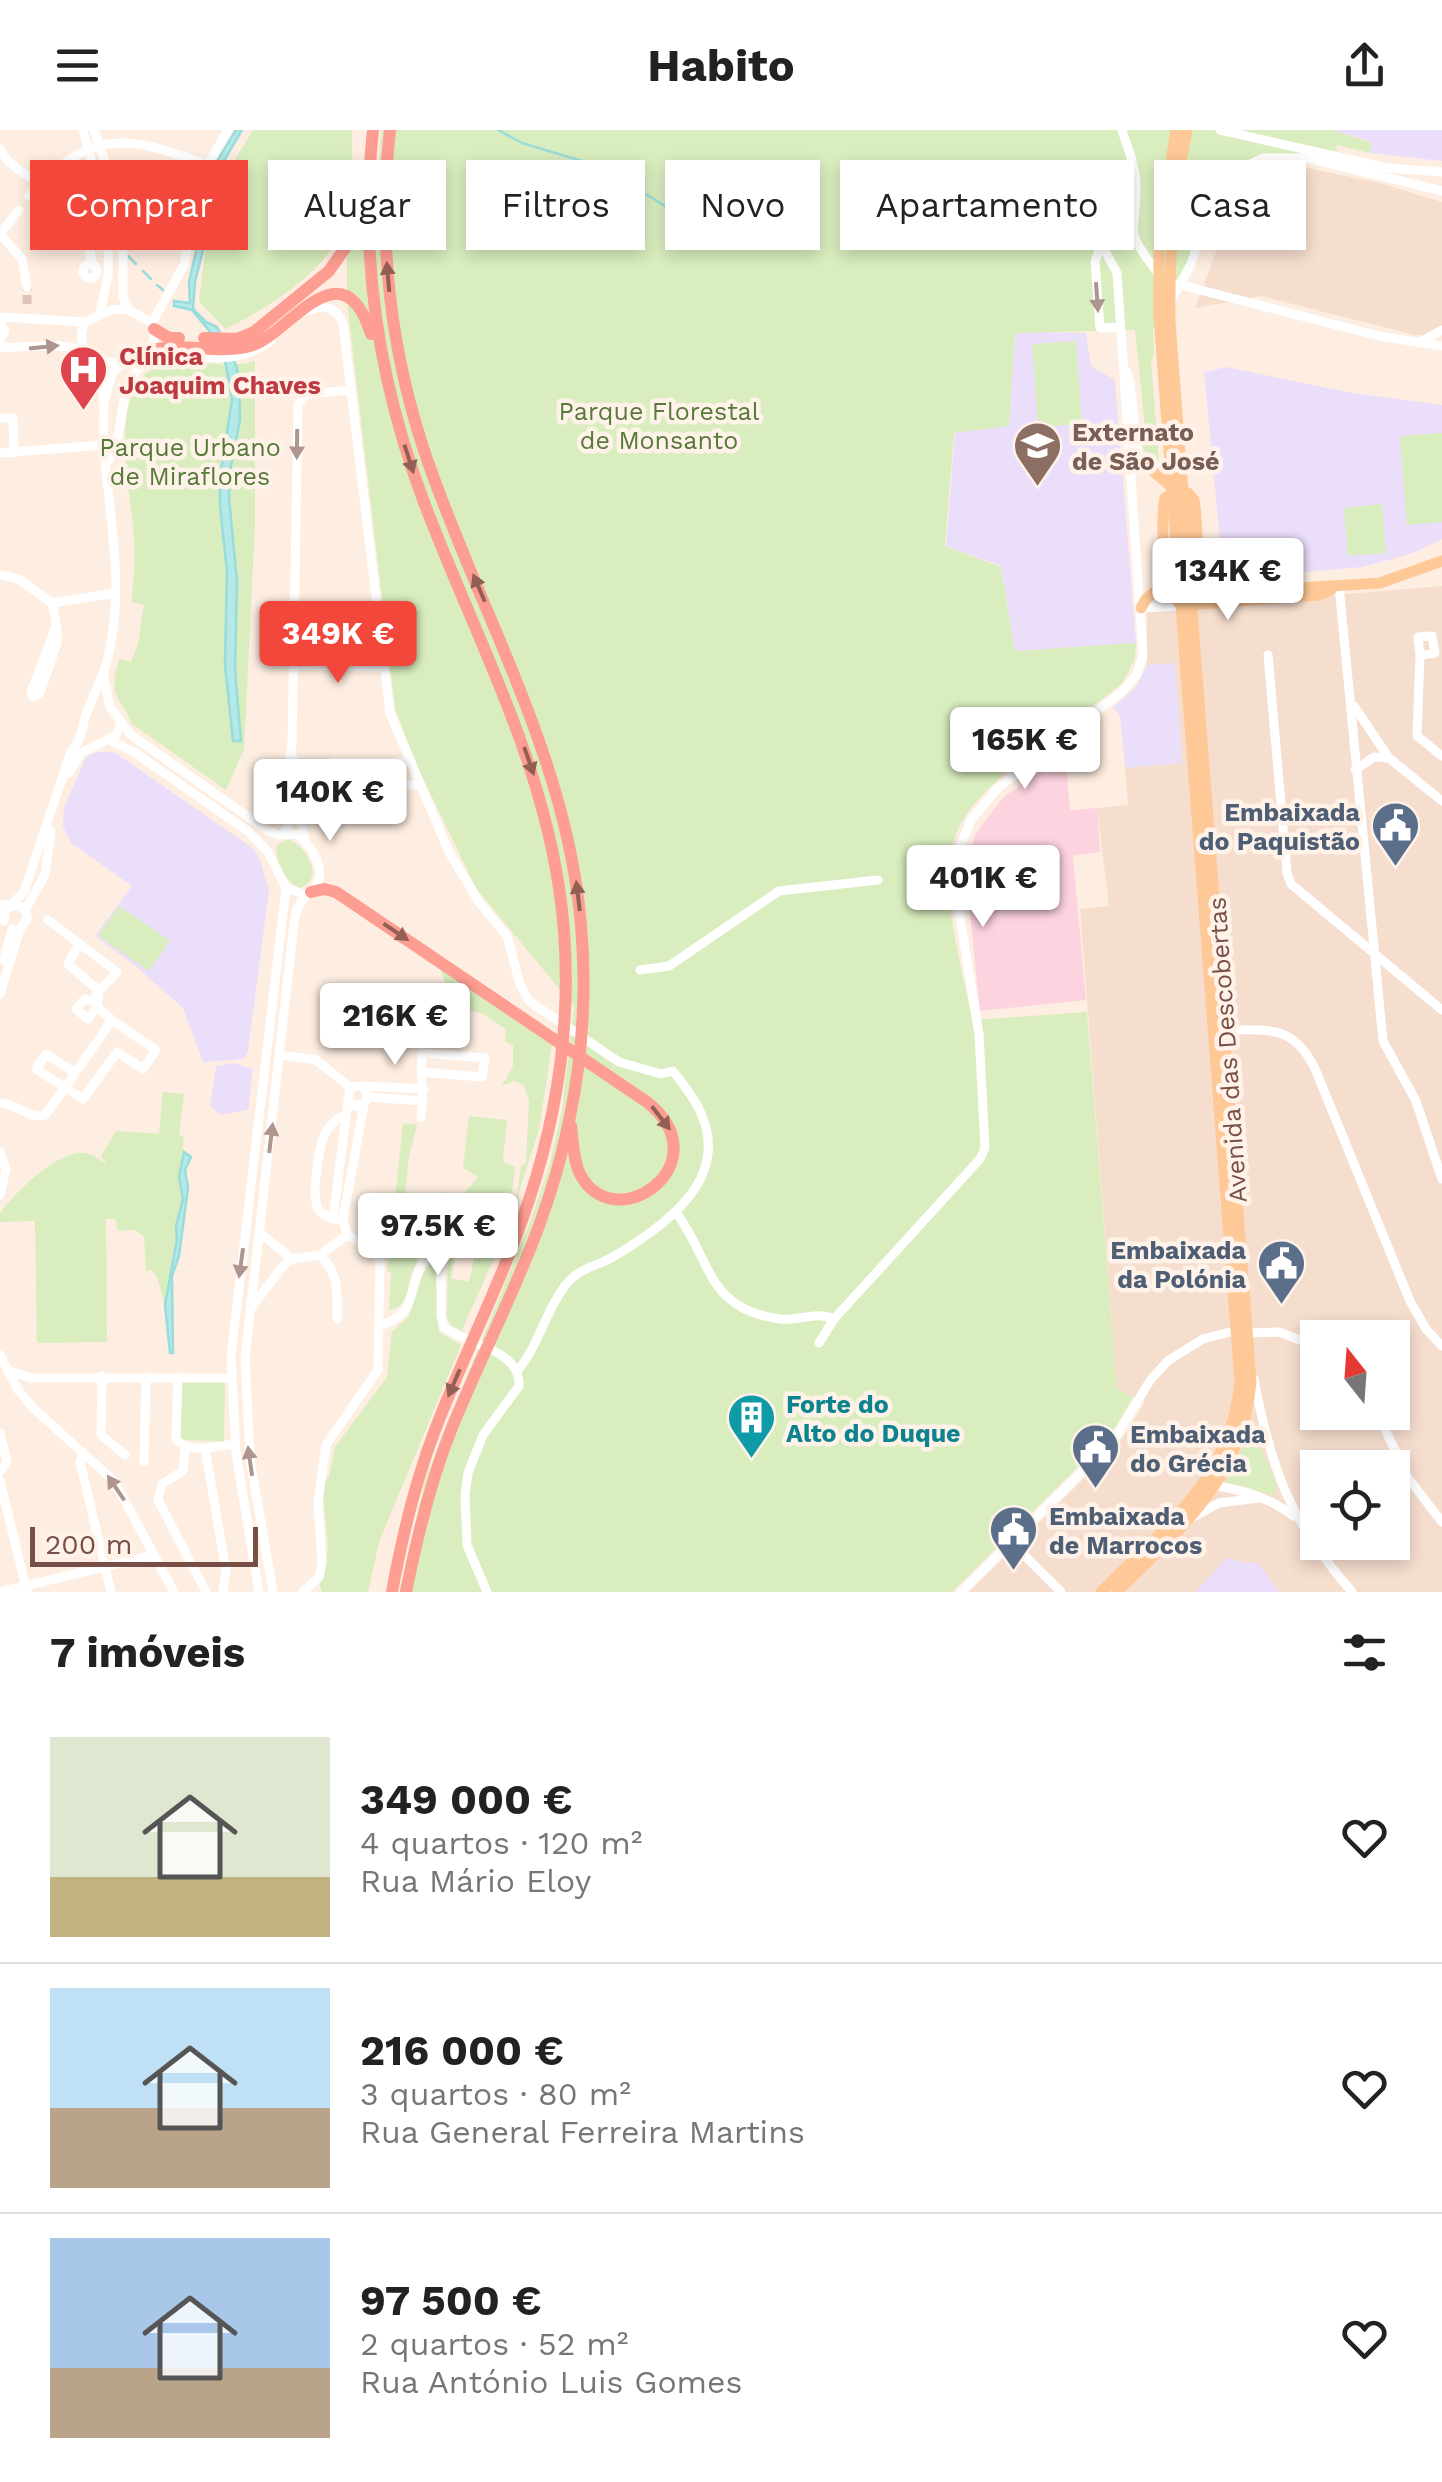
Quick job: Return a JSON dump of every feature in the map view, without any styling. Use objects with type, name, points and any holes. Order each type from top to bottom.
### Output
[{"type":"highway","points":[[153,326],[169,338],[237,339],[260,328],[338,263],[356,227],[373,130]]},
{"type":"highway","points":[[390,130],[386,258],[394,331],[407,394],[433,476],[529,708],[555,786],[576,882],[584,993],[574,1098],[539,1226],[450,1432],[434,1477],[406,1592]]},
{"type":"highway","points":[[370,156],[371,285],[393,409]]},
{"type":"highway","points":[[148,350],[168,345],[248,347],[307,303],[327,295],[352,302],[364,316],[424,503],[507,700],[540,794],[560,890],[566,994],[556,1094],[545,1148],[528,1203],[435,1430],[414,1492],[392,1592]]},
{"type":"highway","points":[[308,893],[329,890],[345,898],[654,1107],[668,1125],[673,1140],[672,1162],[665,1176],[650,1192],[636,1198],[619,1199],[594,1190],[576,1166],[570,1116]]},
{"type":"main road","name":"Avenida das Descobertas","points":[[1176,130],[1162,214],[1170,305],[1177,490],[1226,1030],[1244,1331],[1236,1411],[1212,1482]]},
{"type":"main road","name":"Avenida das Descobertas","points":[[1187,130],[1174,199],[1168,279],[1169,448],[1190,577],[1187,605],[1244,1331],[1252,1367],[1243,1429],[1232,1458],[1212,1482]]},
{"type":"main road","points":[[1154,471],[1164,462],[1169,448]]},
{"type":"main road","points":[[1134,466],[1154,471],[1191,496],[1200,562],[1214,585],[1238,594],[1380,583],[1442,562]]},
{"type":"main road","points":[[1177,490],[1164,503],[1168,582],[1170,592],[1187,605],[1319,595],[1338,586]]},
{"type":"main road","points":[[1190,577],[1200,562]]},
{"type":"main road","points":[[1141,608],[1146,599],[1168,582]]},
{"type":"main road","points":[[1117,1592],[1187,1522],[1212,1482]]},
{"type":"main road","points":[[1101,1592],[1212,1482]]},
{"type":"street","points":[[83,130],[110,223],[106,293],[100,313]]},
{"type":"street","points":[[94,130],[116,190],[124,228],[123,297],[134,312],[153,326]]},
{"type":"street","points":[[210,160],[228,130]]},
{"type":"street","points":[[1122,130],[1136,184],[1133,239],[1168,279],[1416,344],[1442,346]]},
{"type":"street","points":[[1220,130],[1387,168],[1442,172]]},
{"type":"street","points":[[1256,130],[1280,150],[1262,160]]},
{"type":"street","points":[[61,160],[78,147],[110,136],[130,136],[194,160]]},
{"type":"street","points":[[0,149],[14,167],[30,177]]},
{"type":"street","points":[[1270,157],[1306,158],[1442,191]]},
{"type":"street","points":[[19,210],[0,234],[22,259],[28,288]]},
{"type":"street","points":[[89,250],[91,263]]},
{"type":"street","points":[[104,408],[112,373],[148,350],[155,340],[153,326],[184,265],[187,250]]},
{"type":"street","points":[[1099,250],[1095,262],[1100,328],[1122,327]]},
{"type":"street","points":[[819,1344],[834,1319],[968,1172],[985,1148],[979,1034],[952,868],[964,833],[979,808],[998,788],[1131,683],[1143,656],[1130,384],[1125,369],[1117,273],[1104,250]]},
{"type":"street","points":[[1168,279],[1179,279],[1196,250]]},
{"type":"street","points":[[1191,264],[1194,282],[1210,293]]},
{"type":"street","points":[[125,362],[110,362],[65,345],[36,348],[0,344],[5,332],[0,320],[26,317],[85,322],[100,313],[134,312],[168,292]]},
{"type":"street","points":[[26,304],[26,317]]},
{"type":"street","points":[[106,466],[116,453],[126,388],[147,364],[169,356],[232,358],[252,354],[314,308],[332,309],[340,316],[390,713],[410,762],[466,884],[507,936],[522,989],[529,1000],[619,1062],[661,1074],[674,1071],[706,1126],[708,1154],[701,1180],[676,1212],[619,1253],[572,1278],[518,1370]]},
{"type":"street","points":[[16,929],[2,919],[6,905],[24,892],[71,752],[83,736],[112,634],[117,561],[104,445],[104,408],[100,370],[80,334],[85,322]]},
{"type":"street","points":[[1416,344],[1442,330]]},
{"type":"street","points":[[268,852],[271,842],[282,834],[292,817],[288,770],[294,665],[298,405],[307,394],[351,390]]},
{"type":"street","points":[[0,418],[13,418],[14,452]]},
{"type":"street","points":[[0,453],[104,445]]},
{"type":"street","points":[[0,575],[19,579],[52,603],[56,626],[57,643],[40,693],[34,697],[31,692],[56,626]]},
{"type":"street","points":[[1338,586],[1383,1041],[1416,1102],[1442,1179]]},
{"type":"street","points":[[52,603],[116,593]]},
{"type":"street","points":[[1141,608],[1187,605]]},
{"type":"street","points":[[1420,654],[1417,736],[1442,756]]},
{"type":"street","points":[[1268,655],[1286,873],[1291,884],[1408,982]]},
{"type":"street","points":[[294,665],[383,667]]},
{"type":"street","points":[[103,673],[110,707],[131,736],[282,834],[297,834],[305,840]]},
{"type":"street","points":[[1352,703],[1389,758],[1442,801]]},
{"type":"street","points":[[90,710],[101,705],[110,707]]},
{"type":"street","points":[[25,910],[45,875],[50,831],[72,768],[81,753],[116,735],[120,722]]},
{"type":"street","points":[[84,725],[90,737],[134,752],[250,832],[268,852],[286,888],[236,1304],[231,1378],[234,1444],[259,1592]]},
{"type":"street","points":[[273,1592],[244,1397],[248,1314],[297,908],[320,882],[321,870],[305,840],[298,812],[308,777],[291,755]]},
{"type":"street","points":[[1355,770],[1374,758],[1389,758]]},
{"type":"street","points":[[410,762],[333,762],[324,773],[334,784],[420,784]]},
{"type":"street","points":[[290,787],[304,792]]},
{"type":"street","points":[[640,970],[669,966],[780,891],[878,880]]},
{"type":"street","points":[[286,888],[308,893]]},
{"type":"street","points":[[0,976],[16,929],[28,921],[25,910],[6,905]]},
{"type":"street","points":[[48,920],[117,972],[100,991],[92,1001],[85,999],[76,1009],[88,1019],[100,991]]},
{"type":"street","points":[[0,994],[16,929]]},
{"type":"street","points":[[80,944],[68,964],[100,991]]},
{"type":"street","points":[[1378,998],[1384,976],[1390,975],[1437,998],[1442,1010]]},
{"type":"street","points":[[274,991],[288,993]]},
{"type":"street","points":[[75,1073],[46,1054],[36,1068],[83,1099],[117,1052],[144,1069],[156,1050],[96,1007]]},
{"type":"street","points":[[271,1016],[285,1018]]},
{"type":"street","points":[[0,1103],[13,1104],[32,1116],[42,1117],[112,1020]]},
{"type":"street","points":[[1226,1030],[1277,1031],[1302,1047],[1316,1071],[1410,1301],[1442,1346]]},
{"type":"street","points":[[420,1072],[482,1077],[485,1058],[422,1053],[420,1072],[424,1088],[422,1116]]},
{"type":"street","points":[[280,1055],[316,1060],[350,1087],[424,1088]]},
{"type":"street","points":[[338,1218],[366,1101],[364,1086]]},
{"type":"street","points":[[347,1235],[338,1218],[346,1095],[350,1087]]},
{"type":"street","points":[[348,1101],[355,1106],[366,1101],[423,1100]]},
{"type":"street","points":[[338,1218],[322,1214],[317,1208],[320,1145],[327,1130],[345,1115]]},
{"type":"street","points":[[0,1154],[6,1169],[0,1194]]},
{"type":"street","points":[[380,1326],[396,1320],[408,1309],[422,1264],[438,1248],[492,1212],[511,1210]]},
{"type":"street","points":[[676,1212],[694,1237],[711,1280],[739,1305],[780,1319],[820,1314],[834,1319]]},
{"type":"street","points":[[260,1233],[292,1259]]},
{"type":"street","points":[[248,1314],[292,1259],[320,1255],[347,1235],[354,1236],[378,1256],[381,1275],[376,1376],[328,1440],[318,1502],[321,1569],[314,1584],[303,1592]]},
{"type":"street","points":[[438,1248],[441,1316],[448,1331],[505,1356],[518,1370],[520,1386],[483,1435],[467,1484],[467,1545],[487,1592]]},
{"type":"street","points":[[320,1255],[338,1281],[337,1319]]},
{"type":"street","points":[[962,1592],[1114,1440],[1168,1360],[1203,1339],[1244,1331],[1279,1332],[1300,1341]]},
{"type":"street","points":[[0,1356],[27,1401],[114,1481],[174,1592]]},
{"type":"street","points":[[1252,1367],[1264,1438],[1300,1519]]},
{"type":"street","points":[[7,1370],[30,1378],[231,1378]]},
{"type":"street","points":[[102,1376],[101,1435],[125,1455]]},
{"type":"street","points":[[144,1462],[146,1377]]},
{"type":"street","points":[[178,1377],[176,1439],[185,1448],[234,1444]]},
{"type":"street","points":[[27,1401],[30,1378]]},
{"type":"street","points":[[1385,1430],[1408,1478],[1441,1518]]},
{"type":"street","points":[[0,1434],[8,1462],[0,1472]]},
{"type":"street","points":[[185,1448],[183,1471],[162,1484],[158,1500],[206,1592]]},
{"type":"street","points":[[205,1448],[226,1571],[223,1592]]},
{"type":"street","points":[[82,1452],[80,1462],[111,1592]]},
{"type":"street","points":[[1212,1482],[1221,1495],[1263,1499],[1280,1494],[1279,1479]]},
{"type":"street","points":[[0,1481],[26,1589]]},
{"type":"street","points":[[1212,1482],[1263,1499],[1292,1514],[1300,1523]]},
{"type":"street","points":[[1187,1522],[1211,1506],[1235,1499]]},
{"type":"street","points":[[244,1506],[257,1503]]},
{"type":"street","points":[[1011,1542],[1061,1592]]},
{"type":"street","points":[[0,1592],[26,1589],[154,1555]]},
{"type":"street","points":[[1328,1560],[1352,1592]]},
{"type":"shaded area","points":[[1333,130],[1442,130],[1442,161],[1370,153],[1372,142]]},
{"type":"shaded area","points":[[1306,168],[1442,202],[1442,335],[1415,335],[1261,296],[1195,308],[1217,250],[1306,250]]},
{"type":"shaded area","name":"Externato de São José","points":[[1015,332],[1086,333],[1091,366],[1115,380],[1136,643],[1015,651],[1001,566],[946,546],[955,432],[1009,425]]},
{"type":"shaded area","points":[[1227,367],[1346,392],[1442,405],[1442,539],[1413,553],[1363,567],[1232,578],[1223,572],[1204,372]]},
{"type":"shaded area","points":[[1442,586],[1442,1592],[969,1592],[1118,1445],[1145,1402],[1117,1390],[1080,909],[1109,906],[1097,808],[1128,805],[1125,768],[1182,763],[1174,663],[1147,665],[1147,611]]},
{"type":"shaded area","points":[[1175,663],[1182,763],[1125,768],[1120,716],[1113,707],[1136,687],[1147,665]]},
{"type":"shaded area","points":[[1065,751],[1070,810],[1097,808],[1100,852],[1073,856],[1086,1000],[980,1011],[965,866],[976,833],[1003,798]]},
{"type":"shaded area","points":[[114,752],[254,849],[260,860],[269,890],[244,1059],[203,1062],[183,1008],[95,936],[132,886],[71,843],[63,826],[64,808],[86,757]]},
{"type":"shaded area","points":[[233,1063],[253,1069],[248,1110],[222,1115],[210,1106],[216,1066]]},
{"type":"shaded area","points":[[1228,1557],[1258,1563],[1279,1592],[1195,1592]]},
{"type":"green space","points":[[253,130],[352,130],[352,160],[268,160],[268,250],[330,250],[281,297],[225,329],[199,301],[205,250],[248,250],[248,160],[235,160]]},
{"type":"green space","name":"Parque Florestal de Monsanto","points":[[381,130],[1333,130],[1372,143],[1370,153],[1336,145],[1339,161],[1263,157],[1154,160],[1154,250],[1195,250],[1153,329],[1151,360],[1159,461],[1150,461],[1142,446],[1146,437],[1135,330],[1015,333],[1009,426],[954,433],[945,546],[1001,567],[1015,651],[1136,643],[1135,659],[1123,682],[992,785],[961,823],[951,853],[952,918],[972,1020],[1087,1012],[1117,1389],[1133,1397],[1112,1433],[952,1592],[399,1592],[426,1477],[549,1167],[562,1111],[574,1007],[476,888],[418,768],[395,709],[347,302],[347,254],[349,250],[446,250],[446,160],[379,160]]},
{"type":"green space","points":[[1076,341],[1082,424],[1038,427],[1032,344]]},
{"type":"green space","name":"Parque Urbano de Miraflores","points":[[255,361],[255,524],[244,749],[226,790],[132,724],[116,694],[114,682],[119,659],[131,662],[144,605],[131,602],[134,544],[125,435],[127,411],[145,374],[173,362],[231,365]]},
{"type":"green space","points":[[1442,433],[1442,522],[1407,525],[1400,436]]},
{"type":"green space","points":[[1382,504],[1386,553],[1348,556],[1344,508]]},
{"type":"green space","points":[[288,839],[301,848],[311,863],[312,878],[300,888],[286,876],[277,858],[277,845]]},
{"type":"green space","points":[[119,906],[170,941],[149,971],[98,936]]},
{"type":"green space","points":[[439,966],[552,1045],[539,1130],[516,1201],[521,1165],[526,1164],[529,1100],[523,1084],[514,1081],[502,1086],[513,1066],[513,1045],[505,1042],[506,1029],[483,1014],[453,1005]]},
{"type":"green space","points":[[163,1092],[184,1094],[179,1135],[183,1136],[183,1199],[165,1305],[157,1277],[151,1270],[146,1271],[144,1237],[135,1230],[118,1231],[115,1219],[106,1219],[107,1342],[37,1343],[35,1221],[0,1222],[0,1213],[26,1184],[62,1158],[85,1153],[107,1164],[101,1156],[116,1131],[164,1134],[159,1132]]},
{"type":"green space","points":[[469,1116],[507,1120],[503,1161],[515,1167],[511,1200],[494,1204],[440,1241],[435,1232],[443,1225],[430,1233],[431,1224],[438,1224],[440,1192],[442,1206],[452,1207],[454,1193],[460,1198],[478,1177],[463,1168]]},
{"type":"green space","points":[[403,1123],[417,1125],[404,1204],[415,1206],[414,1220],[402,1220],[400,1248],[416,1254],[417,1263],[405,1298],[389,1310],[391,1272],[387,1272]]},
{"type":"green space","points":[[482,1223],[509,1225],[462,1330],[451,1326],[447,1318],[448,1245],[459,1236],[451,1278],[469,1282]]},
{"type":"green space","points":[[435,1255],[439,1332],[461,1345],[379,1542],[368,1592],[322,1592],[328,1549],[322,1483],[329,1477],[335,1447],[387,1377],[392,1332],[409,1316],[423,1274]]},
{"type":"green space","points":[[181,1381],[225,1382],[224,1441],[180,1440]]},
{"type":"green space","points":[[1254,1432],[1277,1487],[1273,1495],[1227,1482],[1248,1435]]},
{"type":"water","points":[[236,130],[242,130],[224,160],[218,160]]},
{"type":"water","points":[[196,250],[203,250],[193,309],[217,327],[239,380],[240,420],[229,498],[237,582],[235,670],[241,741],[233,741],[225,665],[227,571],[220,506],[220,479],[232,399],[226,365],[211,333],[192,310],[174,306],[174,301],[190,303],[189,282]]},
{"type":"water","points":[[184,1152],[191,1157],[185,1170],[188,1188],[179,1256],[172,1276],[170,1353],[165,1305],[183,1199],[179,1177]]},
{"type":"waterway","points":[[498,130],[522,143],[602,167],[665,206]]},
{"type":"waterway","points":[[128,256],[136,264]]},
{"type":"waterway","points":[[143,271],[151,279]]},
{"type":"waterway","points":[[157,285],[163,290]]},
{"type":"tunnel","points":[[27,287],[27,304]]},
{"type":"place","name":"Clínica Joaquim Chaves","points":[[84,412]]},
{"type":"place","name":"Externato de São José","points":[[1037,488]]},
{"type":"place","name":"Embaixada do Paquistão","points":[[1395,868]]},
{"type":"place","name":"Embaixada da Polónia","points":[[1281,1306]]},
{"type":"place","name":"Forte do Alto do Duque","points":[[751,1460]]},
{"type":"place","name":"Embaixada do Grécia","points":[[1095,1490]]},
{"type":"place","name":"Embaixada de Marrocos","points":[[1014,1572]]}]
